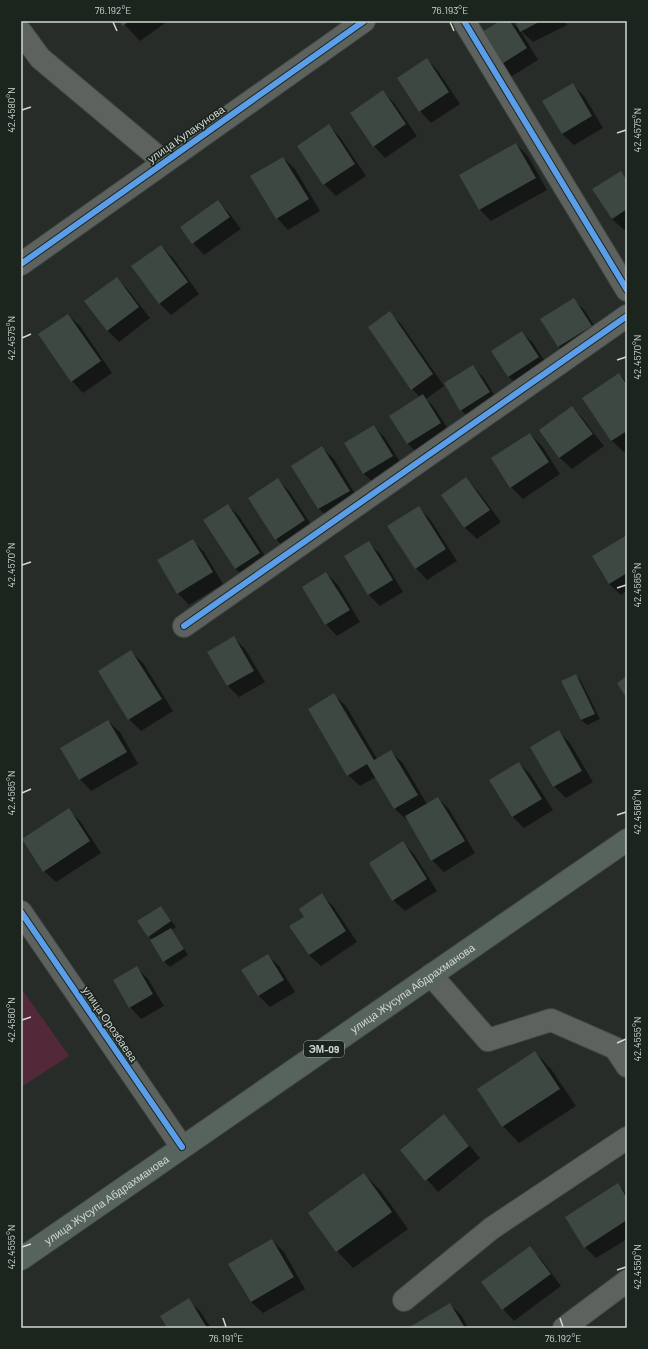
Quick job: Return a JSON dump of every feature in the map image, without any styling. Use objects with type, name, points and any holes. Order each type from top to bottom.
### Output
[{"type":"highway","name":"улица Жусупа Абдрахманова","points":[[21,1259],[627,840]]},
{"type":"street","name":"улица Кулакунова","points":[[21,264],[364,21]]},
{"type":"street","points":[[464,21],[627,290]]},
{"type":"street","points":[[21,32],[40,58],[164,162]]},
{"type":"street","points":[[184,626],[627,316]]},
{"type":"street","name":"улица Орозбаева","points":[[21,912],[182,1147]]},
{"type":"street","points":[[431,975],[488,1040],[551,1020],[615,1048],[627,1066]]},
{"type":"street","points":[[404,1300],[492,1228],[627,1138]]},
{"type":"street","points":[[564,1328],[627,1281]]},
{"type":"shaded area","points":[[21,988],[69,1056],[21,1087]]},
{"type":"building","points":[[119,21],[129,21],[123,26]]},
{"type":"building","points":[[500,21],[510,21],[527,48],[497,67],[477,35]]},
{"type":"building","points":[[515,21],[541,21],[520,32]]},
{"type":"building","points":[[427,58],[449,92],[419,112],[397,78]]},
{"type":"building","points":[[573,83],[592,116],[562,134],[542,101]]},
{"type":"building","points":[[383,90],[406,124],[373,147],[350,113]]},
{"type":"building","points":[[329,124],[355,164],[323,185],[297,146]]},
{"type":"building","points":[[516,143],[536,178],[479,210],[459,175]]},
{"type":"building","points":[[283,157],[309,199],[276,219],[250,176]]},
{"type":"building","points":[[621,171],[627,180],[627,209],[612,219],[592,189]]},
{"type":"building","points":[[218,200],[230,217],[192,244],[180,227]]},
{"type":"building","points":[[161,245],[188,282],[159,304],[131,266]]},
{"type":"building","points":[[117,277],[139,307],[107,331],[84,301]]},
{"type":"building","points":[[574,298],[592,326],[558,347],[540,319]]},
{"type":"building","points":[[390,311],[433,374],[411,390],[368,327]]},
{"type":"building","points":[[68,314],[101,361],[71,382],[38,334]]},
{"type":"building","points":[[522,331],[539,357],[508,377],[491,351]]},
{"type":"building","points":[[473,365],[490,392],[460,411],[444,383]]},
{"type":"building","points":[[619,373],[627,385],[627,431],[611,441],[582,398]]},
{"type":"building","points":[[423,394],[441,423],[407,444],[389,416]]},
{"type":"building","points":[[572,406],[593,434],[559,458],[539,430]]},
{"type":"building","points":[[374,425],[393,456],[363,474],[344,443]]},
{"type":"building","points":[[530,433],[549,462],[510,488],[491,458]]},
{"type":"building","points":[[322,446],[350,491],[318,509],[291,466]]},
{"type":"building","points":[[466,477],[490,510],[464,528],[441,495]]},
{"type":"building","points":[[278,478],[305,520],[275,540],[248,498]]},
{"type":"building","points":[[228,504],[260,553],[235,569],[203,520]]},
{"type":"building","points":[[419,506],[446,549],[415,569],[387,526]]},
{"type":"building","points":[[627,535],[627,573],[609,584],[592,556]]},
{"type":"building","points":[[193,539],[213,572],[177,594],[157,560]]},
{"type":"building","points":[[369,541],[393,580],[368,595],[344,556]]},
{"type":"building","points":[[326,572],[350,610],[325,625],[302,587]]},
{"type":"building","points":[[234,636],[254,671],[227,686],[207,652]]},
{"type":"building","points":[[131,650],[162,699],[128,720],[98,671]]},
{"type":"building","points":[[576,674],[595,714],[581,720],[561,681]]},
{"type":"building","points":[[627,676],[627,699],[617,683]]},
{"type":"building","points":[[334,693],[374,760],[391,750],[418,795],[394,809],[367,764],[347,776],[308,709]]},
{"type":"building","points":[[108,720],[127,752],[79,780],[60,748]]},
{"type":"building","points":[[559,730],[582,771],[553,787],[530,747]]},
{"type":"building","points":[[519,762],[542,799],[512,817],[489,780]]},
{"type":"building","points":[[438,797],[465,841],[431,861],[405,816]]},
{"type":"building","points":[[69,808],[90,841],[43,872],[22,839]]},
{"type":"building","points":[[403,841],[427,879],[392,901],[369,863]]},
{"type":"building","points":[[322,893],[346,931],[309,955],[289,926],[304,917],[299,909]]},
{"type":"building","points":[[161,906],[171,921],[148,937],[137,921]]},
{"type":"building","points":[[171,928],[184,949],[163,962],[150,940]]},
{"type":"building","points":[[268,954],[284,980],[258,996],[241,970]]},
{"type":"building","points":[[137,966],[153,994],[129,1008],[113,980]]},
{"type":"building","points":[[535,1051],[560,1089],[502,1127],[477,1089]]},
{"type":"building","points":[[444,1114],[469,1146],[425,1181],[400,1150]]},
{"type":"building","points":[[364,1173],[392,1212],[336,1252],[308,1213]]},
{"type":"building","points":[[618,1183],[627,1198],[627,1220],[584,1248],[565,1217]]},
{"type":"building","points":[[272,1239],[294,1277],[251,1302],[228,1264]]},
{"type":"building","points":[[530,1246],[551,1274],[502,1310],[481,1282]]},
{"type":"building","points":[[189,1298],[207,1328],[167,1328],[160,1316]]},
{"type":"building","points":[[450,1303],[465,1328],[408,1328]]},
{"type":"cycle path","points":[[21,264],[364,21]]},
{"type":"cycle path","points":[[464,21],[627,290]]},
{"type":"cycle path","points":[[184,626],[627,316]]},
{"type":"cycle path","points":[[21,912],[182,1147]]}]
